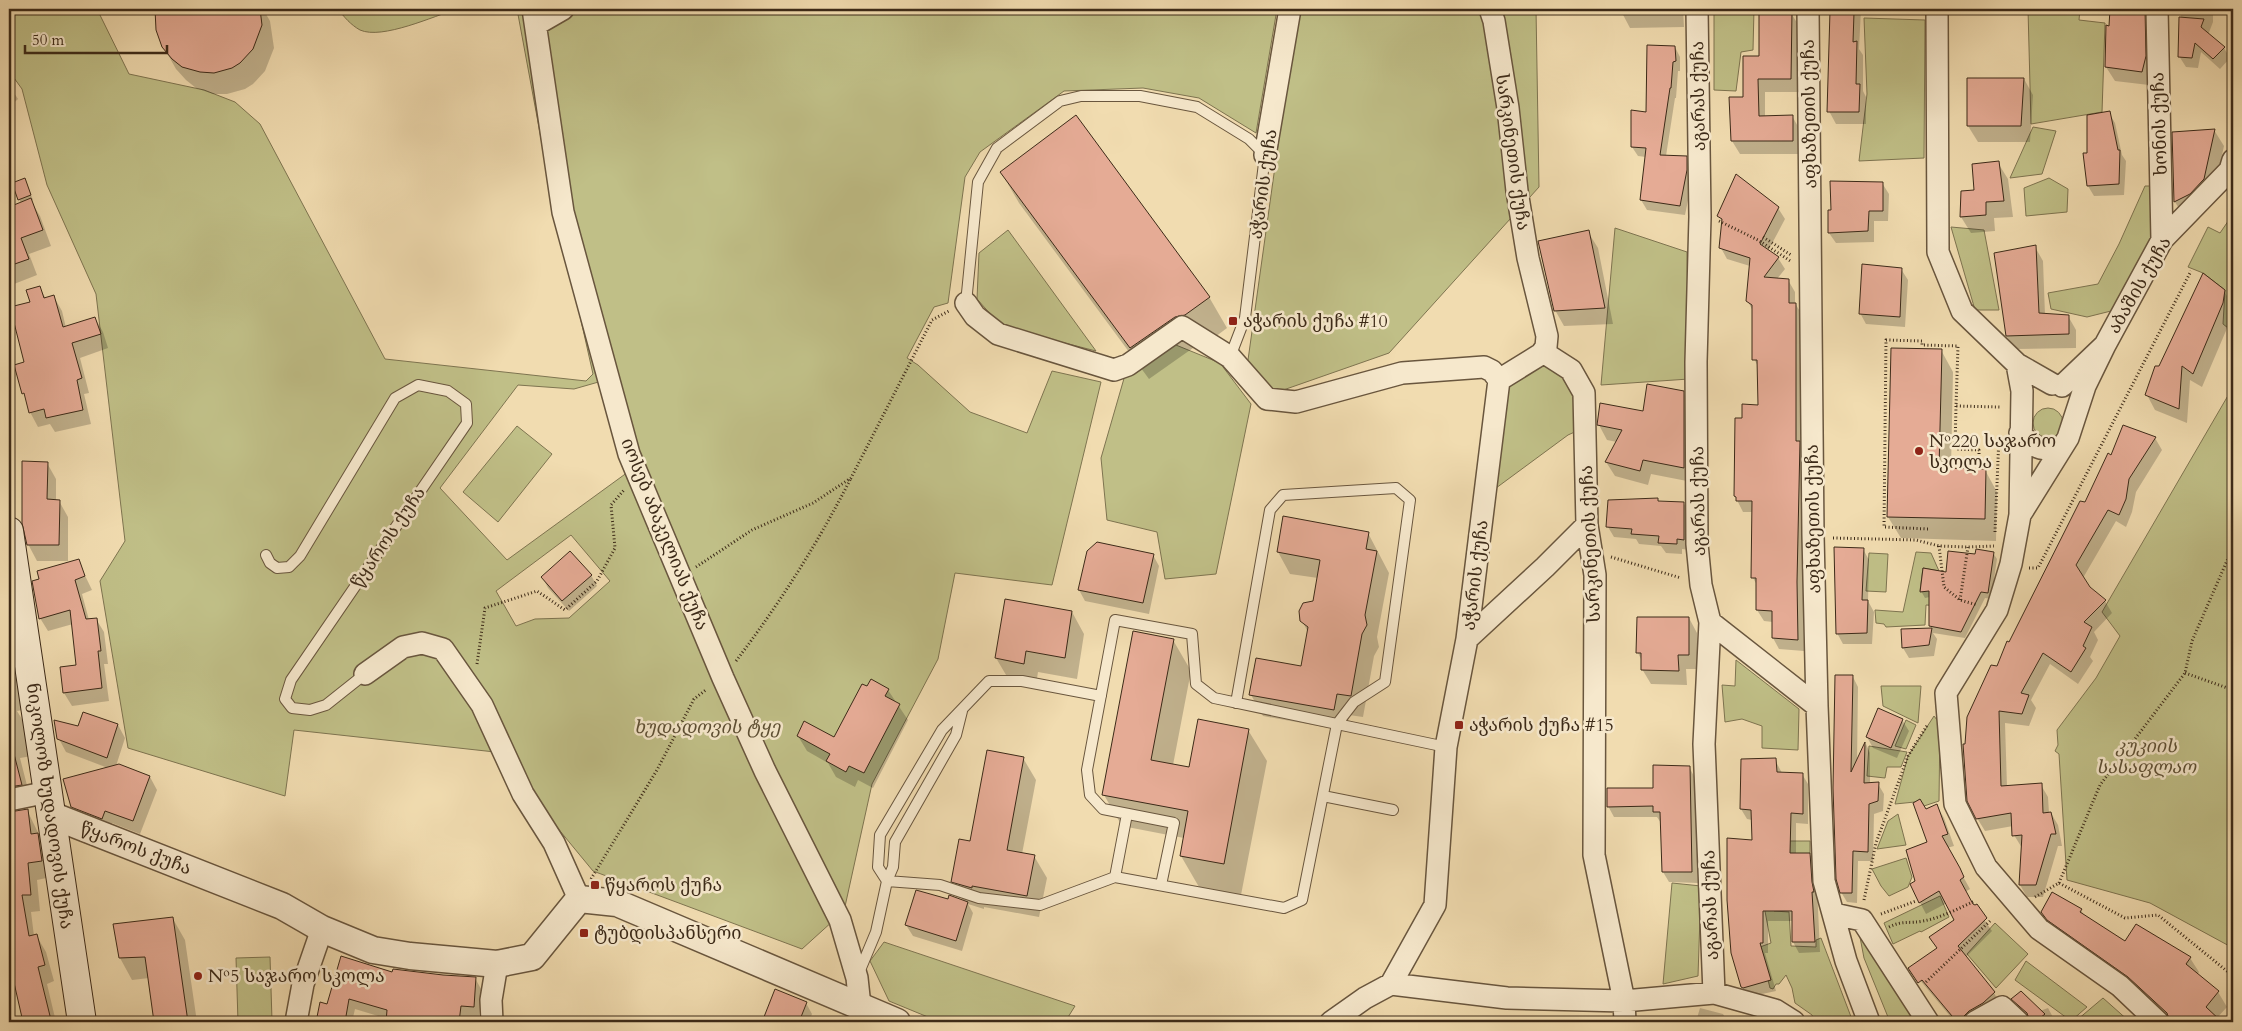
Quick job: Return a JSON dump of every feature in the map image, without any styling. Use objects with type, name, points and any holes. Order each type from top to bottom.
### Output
[{"type":"main road","name":"ნიკოლოზ ხუდადოვის ქუჩა","points":[[9,531],[82,1022]]},
{"type":"street","points":[[535,16],[563,9]]},
{"type":"street","name":"აჭარის ქუჩა","points":[[1265,155],[1290,9]]},
{"type":"street","name":"სარკინეთის ქუჩა","points":[[1490,9],[1494,21],[1508,108],[1517,191],[1528,258],[1547,336],[1546,347],[1543,352],[1571,370],[1584,392],[1587,525],[1595,575],[1594,855],[1624,1001],[1625,1022]]},
{"type":"street","name":"აგარას ქუჩა","points":[[1697,9],[1700,217],[1696,362],[1697,535],[1701,585],[1710,622],[1704,744],[1714,993]]},
{"type":"street","name":"აფხაზეთის ქუჩა","points":[[1808,9],[1813,535],[1824,881],[1846,961],[1869,1022]]},
{"type":"street","points":[[1937,9],[1938,252],[1962,311],[2017,364],[2057,385],[2076,398],[2078,404],[2068,438],[2020,515]]},
{"type":"street","name":"ხონის ქუჩა","points":[[2157,9],[2162,240]]},
{"type":"street","name":"იოსებ აბაკელიას ქუჩა","points":[[535,16],[563,212],[629,454],[765,771],[840,920],[857,978],[860,1006]]},
{"type":"street","name":"აბაშის ქუჩა","points":[[2078,404],[2105,345],[2162,240],[2232,167]]},
{"type":"street","points":[[966,303],[975,316],[998,334],[1114,370],[1128,365],[1182,327],[1230,357],[1267,399],[1296,402],[1402,373],[1484,366],[1492,371],[1499,380],[1543,352]]},
{"type":"street","name":"აბაშის ქუჩა","points":[[2057,385],[2105,345]]},
{"type":"street","points":[[2017,364],[2022,391],[2022,407]]},
{"type":"street","name":"აჭარის ქუჩა","points":[[1391,984],[1434,906],[1446,747],[1467,639],[1499,380]]},
{"type":"street","points":[[2057,385],[2041,386],[2030,395],[2010,433],[2020,515],[2011,564],[1997,610],[1946,693],[1954,804],[1986,867],[2039,929],[2120,986],[2158,1022]]},
{"type":"street","points":[[2010,433],[2038,448],[2048,450],[2060,449]]},
{"type":"street","points":[[1467,639],[1545,568],[1587,525]]},
{"type":"street","points":[[1710,622],[1817,706]]},
{"type":"street","name":"წყაროს ქუჩა","points":[[49,803],[282,906],[322,929],[373,950],[410,956],[497,964],[532,957],[579,899],[554,843],[522,794],[473,689],[443,649],[422,643],[403,647],[365,674]]},
{"type":"street","points":[[9,800],[49,803]]},
{"type":"street","points":[[579,899],[617,903],[897,1022]]},
{"type":"street","points":[[1834,914],[1871,918],[1911,996],[1928,1022]]},
{"type":"street","points":[[296,1022],[304,984],[322,929]]},
{"type":"street","points":[[492,1022],[491,1000],[497,964]]},
{"type":"street","points":[[1331,1022],[1365,998],[1391,984],[1506,998],[1624,1001],[1714,993],[1775,1010],[1794,1022]]},
{"type":"street","points":[[1975,1022],[2002,1007],[2018,1022]]},
{"type":"lane","points":[[966,303],[978,182],[997,148],[1060,101],[1081,96],[1140,96],[1197,107],[1249,139],[1265,155]]},
{"type":"lane","name":"აჭარის ქუჩა","points":[[1230,357],[1245,318],[1265,155]]},
{"type":"lane","name":"წყაროს ქუჩა","points":[[266,555],[270,563],[277,568],[289,567],[300,556],[395,398],[418,385],[448,391],[466,404],[467,423],[291,680],[286,699],[292,708],[310,710],[326,705],[365,674]]},
{"type":"lane","points":[[887,882],[940,885],[979,898],[1040,905],[1115,877],[1284,908],[1302,900],[1337,724],[1354,702],[1385,682],[1410,500],[1396,488],[1283,495],[1270,510],[1236,703]]},
{"type":"lane","points":[[1161,885],[1174,823],[1103,809],[1090,795],[1087,770],[1115,620],[1192,634],[1196,684],[1214,698],[1446,747]]},
{"type":"lane","points":[[887,882],[878,867],[880,834],[942,730],[989,681],[1022,681],[1101,696]]},
{"type":"lane","points":[[857,978],[876,932],[887,882],[893,867],[895,842],[956,735],[963,709]]},
{"type":"lane","points":[[1323,796],[1392,810]]},
{"type":"lane","points":[[1115,877],[1127,814]]},
{"type":"lane","points":[[491,1000],[503,1022]]},
{"type":"path","points":[[1714,219],[1758,240],[1790,260]]},
{"type":"path","points":[[1763,237],[1792,255]]},
{"type":"path","points":[[2011,564],[2038,568],[2191,271]]},
{"type":"path","points":[[681,577],[752,530],[813,503],[851,478],[932,320],[966,303]]},
{"type":"path","points":[[1928,529],[1884,527],[1886,340],[1922,341],[1922,345],[1958,346],[1955,449],[1979,450],[1979,460]]},
{"type":"path","points":[[1956,406],[2000,406],[2000,415]]},
{"type":"path","points":[[1813,535],[1853,539],[1916,540],[1940,546],[1994,548],[2010,433]]},
{"type":"path","points":[[473,689],[485,608],[537,591],[565,610],[598,581],[615,548],[611,505],[638,474]]},
{"type":"path","points":[[1940,546],[1944,587],[1960,600],[1997,610]]},
{"type":"path","points":[[1960,600],[1968,547]]},
{"type":"path","points":[[2019,906],[2059,883],[2100,785],[2185,673],[2192,641],[2233,547]]},
{"type":"path","points":[[1591,556],[1610,556],[1701,585]]},
{"type":"path","points":[[2185,673],[2233,690]]},
{"type":"path","points":[[1916,901],[1871,918],[1866,884],[1876,843],[1908,756],[1946,693]]},
{"type":"path","points":[[2059,883],[2125,918],[2158,914],[2233,976]]},
{"type":"path","points":[[1887,928],[1901,921],[1923,921],[1938,917],[1975,901]]},
{"type":"path","points":[[1911,996],[1990,921]]},
{"type":"green space","name":"ხუდადოვის ტყე","points":[[9,9],[97,9],[129,74],[204,90],[235,102],[260,124],[385,359],[586,381],[593,374],[545,160],[517,9],[1277,9],[1256,133],[1199,98],[1143,88],[1064,91],[980,152],[965,177],[948,303],[934,307],[907,358],[918,365],[970,412],[1027,433],[1052,371],[1101,382],[1052,585],[955,573],[938,659],[872,784],[844,911],[802,949],[593,871],[495,752],[294,730],[285,796],[128,748],[100,581],[125,541],[96,294],[47,185],[22,89],[9,71]],"holes":[[[602,381],[628,472],[507,560],[440,488],[518,385],[574,389]],[[571,535],[610,581],[569,618],[535,619],[516,626],[496,591]]]},
{"type":"green space","points":[[338,9],[457,9],[394,30],[370,32],[360,30],[354,26]]},
{"type":"green space","points":[[1297,9],[1536,9],[1539,187],[1389,353],[1269,395],[1248,360]]},
{"type":"green space","points":[[1714,9],[1754,9],[1753,50],[1741,52],[1736,91],[1714,90]]},
{"type":"green space","points":[[2028,9],[2080,9],[2079,20],[2105,23],[2102,112],[2031,124]]},
{"type":"green space","points":[[1864,18],[1925,20],[1924,158],[1859,161],[1867,94]]},
{"type":"green space","points":[[2033,127],[2056,131],[2042,174],[2010,178]]},
{"type":"green space","points":[[2049,178],[2068,189],[2067,212],[2026,216],[2024,188]]},
{"type":"green space","points":[[2145,186],[2157,186],[2156,230],[2123,308],[2087,317],[2051,309],[2048,293],[2098,284],[2119,244]]},
{"type":"green space","points":[[2233,214],[2233,332],[2223,324],[2225,290],[2203,273],[2188,267],[2208,227],[2220,233]]},
{"type":"green space","points":[[1951,227],[1984,230],[1999,310],[1975,310]]},
{"type":"green space","points":[[1615,228],[1687,252],[1689,379],[1601,385]]},
{"type":"green space","points":[[1008,230],[1096,351],[1002,327],[977,299],[979,253]]},
{"type":"green space","points":[[1171,343],[1220,363],[1251,404],[1216,574],[1165,579],[1157,532],[1107,520],[1101,458],[1125,375]]},
{"type":"green space","points":[[1546,358],[1577,386],[1579,430],[1568,435],[1492,491],[1510,379]]},
{"type":"green space","name":"კუკიის სასაფლაო","points":[[2233,387],[2233,948],[2150,903],[2067,880],[2059,754],[2055,751],[2058,745],[2057,730],[2096,678],[2120,636],[2102,612]]},
{"type":"green space","points":[[2048,408],[2059,412],[2063,423],[2059,434],[2048,438],[2037,434],[2033,423],[2037,412]]},
{"type":"green space","points":[[517,426],[552,454],[498,522],[463,492]]},
{"type":"green space","points":[[1916,552],[1931,553],[1939,571],[1923,568],[1920,591],[1938,590],[1944,606],[1926,605],[1925,625],[1886,627],[1884,624],[1876,623],[1875,610],[1903,612]]},
{"type":"green space","points":[[1869,553],[1888,554],[1886,592],[1866,591]]},
{"type":"green space","points":[[1736,660],[1799,709],[1798,750],[1762,748],[1762,726],[1742,719],[1725,722],[1722,685],[1735,686]]},
{"type":"green space","points":[[1881,686],[1921,686],[1918,723],[1883,706]]},
{"type":"green space","points":[[1934,716],[1940,724],[1939,801],[1918,808],[1915,802],[1895,804],[1908,756]]},
{"type":"green space","points":[[1906,720],[1916,725],[1906,749],[1895,746]]},
{"type":"green space","points":[[1869,746],[1907,752],[1901,767],[1887,767],[1885,778],[1867,776]]},
{"type":"green space","points":[[1898,814],[1906,845],[1877,849],[1888,821]]},
{"type":"green space","points":[[1788,841],[1810,841],[1810,853],[1774,911],[1789,912],[1791,946],[1816,947],[1816,940],[1821,938],[1853,1022],[1815,1022],[1812,1015],[1795,1003],[1792,988],[1786,975],[1773,989],[1770,988],[1760,947],[1771,943],[1761,890]]},
{"type":"green space","points":[[1906,858],[1912,877],[1908,887],[1889,896],[1872,869]]},
{"type":"green space","points":[[1672,883],[1701,886],[1698,976],[1663,984]]},
{"type":"green space","points":[[1940,896],[1949,917],[1893,944],[1884,923]]},
{"type":"green space","points":[[1995,923],[2028,954],[1996,988],[1967,954]]},
{"type":"green space","points":[[1859,932],[1925,1022],[1890,1022],[1864,958]]},
{"type":"green space","points":[[884,942],[1075,1006],[1065,1022],[940,1022],[889,1001],[870,961]]},
{"type":"green space","points":[[270,957],[272,1020],[238,1022],[236,958]]},
{"type":"green space","points":[[2026,961],[2087,1007],[2071,1021],[2015,980]]},
{"type":"green space","points":[[2103,998],[2130,1022],[2079,1022],[2077,1020]]},
{"type":"building","points":[[155,9],[260,9],[262,25],[253,49],[240,63],[232,68],[214,73],[200,72],[182,67],[162,47],[156,30]]},
{"type":"building","points":[[2110,9],[2145,9],[2146,56],[2142,72],[2105,67],[2106,25],[2109,26]]},
{"type":"building","points":[[1759,11],[1792,11],[1791,79],[1758,79],[1759,116],[1793,115],[1793,141],[1731,141],[1729,97],[1743,97],[1743,56],[1759,56]]},
{"type":"building","points":[[1830,11],[1854,13],[1853,42],[1857,41],[1856,84],[1860,84],[1859,112],[1827,112]]},
{"type":"building","points":[[2179,17],[2204,19],[2201,27],[2225,47],[2213,59],[2195,43],[2192,58],[2178,57]]},
{"type":"building","points":[[1647,45],[1675,46],[1676,61],[1673,62],[1671,88],[1660,155],[1687,156],[1687,170],[1680,206],[1640,200],[1646,148],[1631,147],[1631,110],[1646,112]]},
{"type":"building","points":[[1967,78],[2024,78],[2021,126],[1967,126]]},
{"type":"building","points":[[2110,111],[2118,150],[2120,150],[2119,184],[2087,186],[2083,153],[2087,153],[2087,115]]},
{"type":"building","points":[[1076,115],[1210,297],[1185,315],[1175,317],[1130,348],[1000,172]]},
{"type":"building","points":[[2215,129],[2204,179],[2190,194],[2174,202],[2172,132]]},
{"type":"building","points":[[1999,161],[2004,201],[1986,202],[1986,215],[1960,217],[1961,191],[1974,190],[1972,164]]},
{"type":"building","points":[[1736,174],[1779,207],[1760,244],[1779,257],[1764,277],[1789,279],[1789,303],[1796,303],[1796,441],[1800,441],[1797,582],[1798,640],[1772,638],[1772,611],[1756,610],[1756,578],[1751,578],[1752,501],[1736,501],[1734,496],[1735,418],[1742,418],[1742,404],[1758,405],[1757,360],[1752,360],[1752,305],[1746,301],[1750,258],[1719,248],[1722,219],[1717,216]]},
{"type":"building","points":[[25,178],[31,195],[18,200],[12,183]]},
{"type":"building","points":[[1830,181],[1883,182],[1883,211],[1869,211],[1868,231],[1828,233],[1828,210],[1831,210]]},
{"type":"building","points":[[31,198],[43,230],[21,238],[29,259],[9,266],[9,207]]},
{"type":"building","points":[[1589,230],[1605,308],[1554,311],[1538,241]]},
{"type":"building","points":[[2036,245],[2039,313],[2069,315],[2069,334],[2006,336],[1994,253]]},
{"type":"building","points":[[1862,264],[1902,268],[1900,317],[1859,314]]},
{"type":"building","points":[[2203,273],[2225,290],[2223,303],[2193,374],[2182,366],[2179,409],[2145,395],[2155,366],[2159,366]]},
{"type":"building","points":[[40,286],[44,298],[54,295],[63,327],[95,317],[101,334],[72,343],[82,378],[77,380],[83,410],[46,418],[44,409],[29,413],[24,393],[22,394],[14,365],[24,362],[10,307],[30,302],[26,290]]},
{"type":"building","points":[[1891,348],[1942,349],[1939,468],[1986,469],[1985,519],[1887,517]]},
{"type":"building","points":[[1647,384],[1684,391],[1684,468],[1643,460],[1640,471],[1605,462],[1622,430],[1597,425],[1600,403],[1643,411]]},
{"type":"building","points":[[2123,425],[2156,437],[2129,479],[2126,499],[2119,515],[2108,510],[2076,565],[2090,587],[2106,600],[2084,622],[2092,627],[2083,646],[2086,648],[2071,672],[2043,653],[2021,693],[2029,695],[2022,714],[1999,711],[2001,786],[2042,783],[2043,813],[2051,812],[2056,834],[2051,834],[2036,885],[2019,885],[2022,835],[2012,836],[2011,813],[1976,819],[1967,801],[1963,744],[1965,744],[1967,717],[1991,665],[1997,666],[2007,641],[2009,642],[2080,501],[2085,502],[2108,453],[2111,455]]},
{"type":"building","points":[[22,461],[48,462],[47,499],[60,500],[59,545],[27,545],[22,523]]},
{"type":"building","points":[[1658,498],[1658,501],[1684,502],[1684,540],[1677,539],[1677,544],[1658,543],[1659,536],[1631,534],[1632,529],[1606,527],[1608,500]]},
{"type":"building","points":[[1283,516],[1369,532],[1366,549],[1377,551],[1365,615],[1367,625],[1362,634],[1351,696],[1337,694],[1334,710],[1249,695],[1256,658],[1301,666],[1308,627],[1300,621],[1299,611],[1303,603],[1313,601],[1320,560],[1277,552]]},
{"type":"building","points":[[1097,542],[1154,554],[1143,603],[1078,590],[1087,551]]},
{"type":"building","points":[[1834,547],[1864,548],[1862,600],[1868,600],[1867,633],[1836,634]]},
{"type":"building","points":[[1976,549],[1994,552],[1988,593],[1981,592],[1961,632],[1929,626],[1929,591],[1920,592],[1923,568],[1946,572],[1948,551],[1975,554]]},
{"type":"building","points":[[570,551],[592,575],[562,601],[541,577]]},
{"type":"building","points":[[79,559],[85,576],[75,580],[86,619],[97,618],[101,651],[98,651],[102,688],[63,693],[60,667],[76,665],[70,610],[39,619],[32,581],[39,579],[37,571]]},
{"type":"building","points":[[1005,599],[1072,611],[1065,658],[1026,651],[1024,664],[995,658]]},
{"type":"building","points":[[1637,617],[1689,617],[1689,655],[1678,655],[1679,671],[1641,670],[1641,653],[1636,653]]},
{"type":"building","points":[[1932,628],[1929,645],[1902,648],[1901,629]]},
{"type":"building","points":[[1133,631],[1174,639],[1151,760],[1189,767],[1198,719],[1249,729],[1224,864],[1180,856],[1188,811],[1102,795]]},
{"type":"building","points":[[1835,675],[1853,675],[1851,772],[1865,742],[1864,783],[1879,782],[1878,801],[1869,804],[1868,852],[1853,851],[1852,893],[1840,893],[1836,879],[1833,788]]},
{"type":"building","points":[[871,679],[889,689],[885,696],[900,704],[864,773],[849,766],[846,772],[826,761],[830,754],[797,736],[804,721],[834,737],[862,684],[867,686]]},
{"type":"building","points":[[1878,708],[1903,719],[1891,748],[1866,737]]},
{"type":"building","points":[[83,712],[118,724],[107,758],[57,739],[54,720],[78,726]]},
{"type":"building","points":[[987,750],[1024,757],[1007,850],[1035,855],[1027,896],[972,886],[972,888],[951,882],[959,839],[970,841]]},
{"type":"building","points":[[14,754],[22,785],[9,787],[9,755]]},
{"type":"building","points":[[1776,758],[1777,772],[1803,773],[1803,814],[1791,813],[1790,853],[1810,853],[1814,892],[1812,892],[1815,942],[1792,942],[1792,911],[1763,911],[1763,943],[1760,943],[1771,980],[1743,988],[1741,987],[1731,953],[1727,900],[1727,838],[1752,840],[1751,810],[1740,809],[1741,759]]},
{"type":"building","points":[[119,764],[150,776],[133,821],[105,811],[102,819],[71,807],[63,779]]},
{"type":"building","points":[[1653,765],[1690,766],[1692,872],[1662,872],[1660,812],[1653,812],[1653,806],[1607,807],[1607,788],[1653,788]]},
{"type":"building","points":[[1920,799],[1926,809],[1937,804],[1948,834],[1942,836],[1964,877],[1960,880],[1973,904],[1977,904],[1987,918],[1958,946],[1995,992],[1983,1003],[1969,1011],[1964,1016],[1963,1022],[1957,1022],[1922,980],[1918,983],[1908,968],[1937,948],[1929,937],[1954,920],[1939,891],[1919,903],[1910,884],[1915,881],[1906,850],[1927,842],[1913,803]]},
{"type":"building","points":[[28,809],[31,834],[38,833],[42,861],[28,863],[31,895],[22,895],[29,936],[37,934],[45,965],[38,967],[51,1020],[42,1022],[23,1022],[12,974],[9,975],[9,812]]},
{"type":"building","points":[[916,890],[948,899],[949,895],[968,902],[956,941],[905,925]]},
{"type":"building","points":[[2052,892],[2082,909],[2080,912],[2125,941],[2136,924],[2191,957],[2186,964],[2219,991],[2206,1007],[2222,1022],[2170,1022],[2167,1013],[2128,977],[2047,920],[2041,912]]},
{"type":"building","points":[[173,917],[188,1022],[154,1022],[145,957],[119,958],[113,924]]},
{"type":"building","points":[[341,956],[392,972],[393,969],[476,977],[474,1007],[461,1006],[459,1022],[386,1022],[387,1010],[349,999],[345,1022],[316,1022],[320,1002],[327,1004]]},
{"type":"building","points":[[775,989],[807,1002],[799,1022],[762,1022]]},
{"type":"building","points":[[2021,991],[2045,1014],[2035,1022],[2030,1022],[2027,1013],[2011,999]]},
{"type":"place","name":"აჭარის ქუჩა #10","points":[[1233,321]]},
{"type":"place","name":"№220 საჯარო სკოლა","points":[[1919,451]]},
{"type":"place","name":"აჭარის ქუჩა #15","points":[[1459,725]]},
{"type":"place","name":"წყაროს ქუჩა","points":[[595,885]]},
{"type":"place","name":"ტუბდისპანსერი","points":[[584,933]]},
{"type":"place","name":"№5 საჯარო სკოლა","points":[[198,976]]}]
